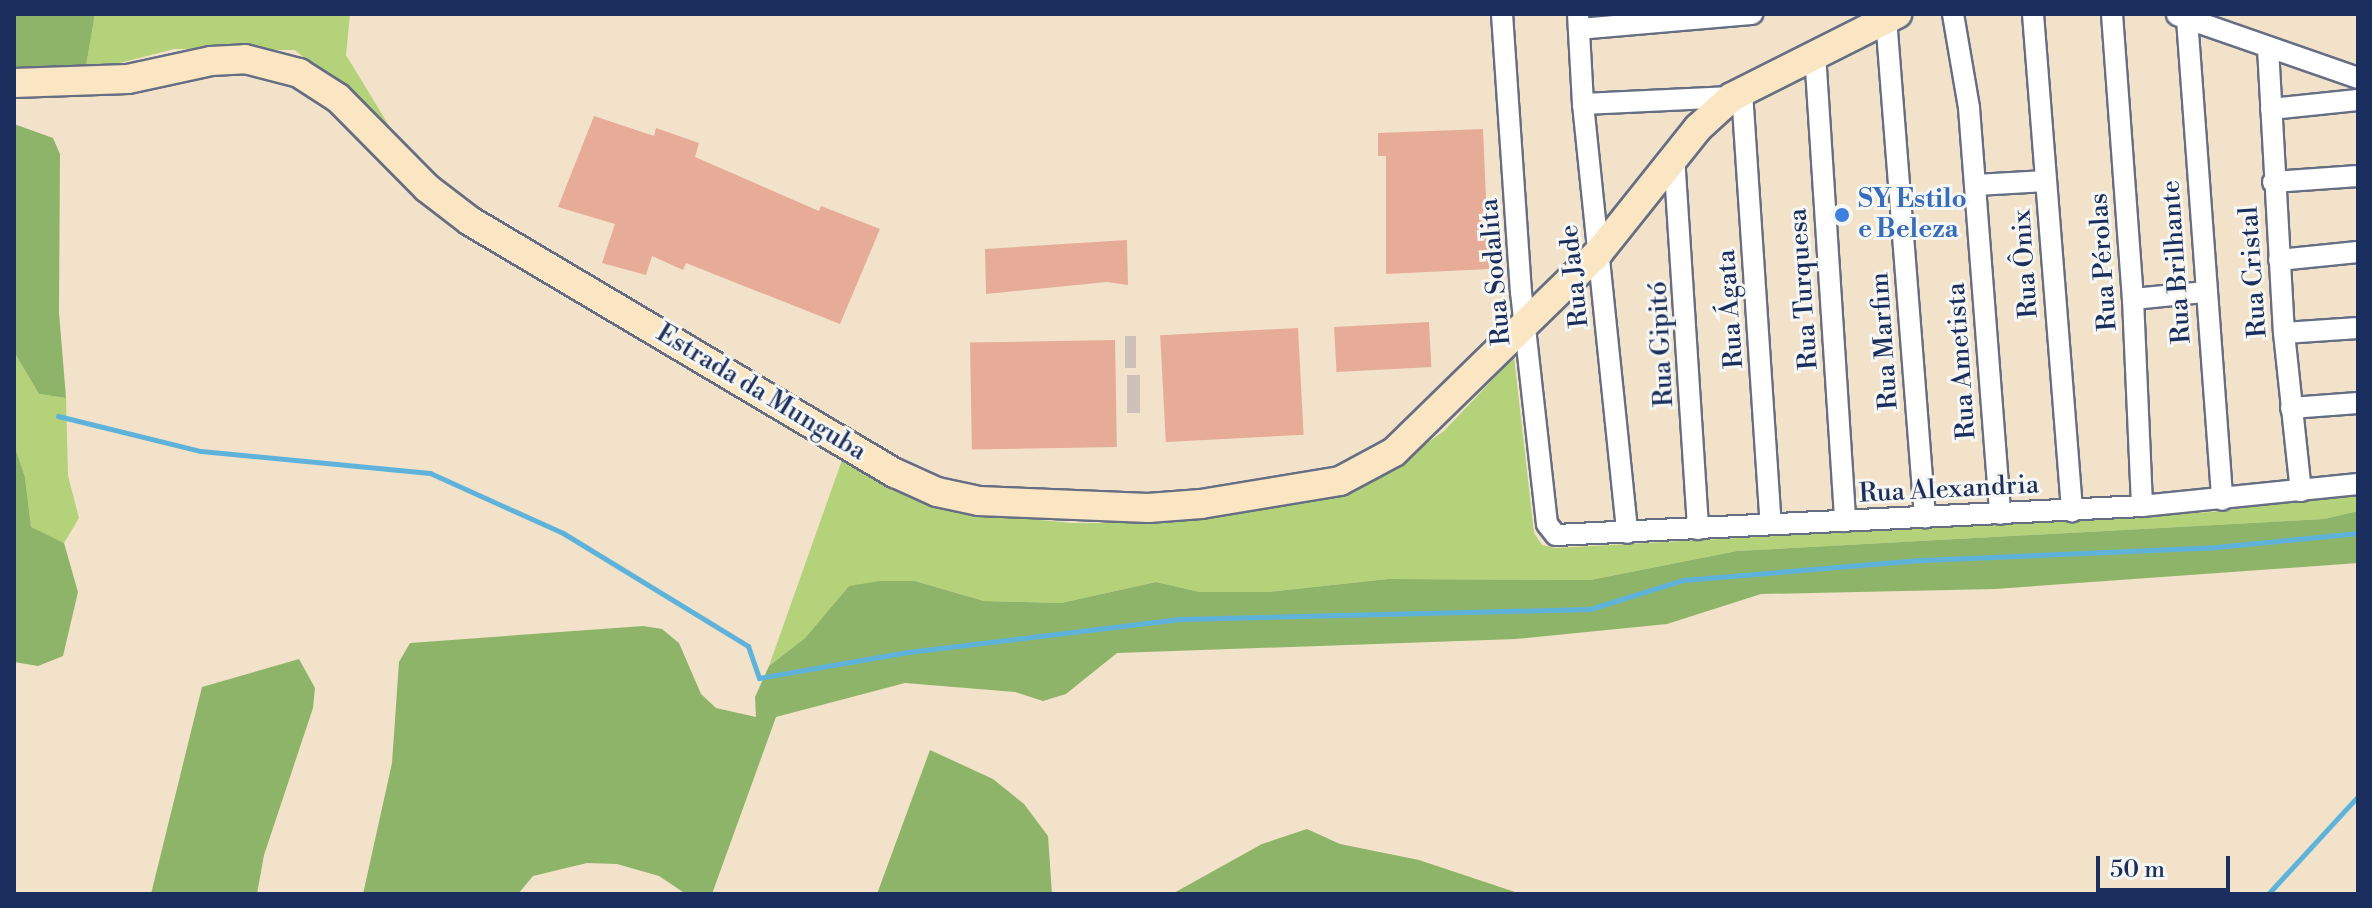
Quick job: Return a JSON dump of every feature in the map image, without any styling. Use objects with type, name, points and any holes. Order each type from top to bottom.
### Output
[{"type":"main road","name":"Estrada da Munguba","points":[[14,83],[128,79],[211,61],[245,59],[299,73],[338,98],[427,188],[470,221],[895,473],[937,492],[979,501],[1148,508],[1201,504],[1340,481],[1394,452],[1599,252],[1674,156],[1737,95],[1891,16]]},
{"type":"street","name":"Rua Sodalita","points":[[1502,14],[1526,322],[1547,524]]},
{"type":"street","points":[[1579,21],[1752,14]]},
{"type":"street","name":"Rua Ametista","points":[[1953,14],[1976,185],[2000,514]]},
{"type":"street","name":"Rua Ônix","points":[[2033,14],[2072,511]]},
{"type":"street","name":"Rua Pérolas","points":[[2112,14],[2133,299],[2142,506]]},
{"type":"street","name":"Rua Marfim","points":[[1891,16],[1925,517]]},
{"type":"street","points":[[2181,17],[2358,78]]},
{"type":"street","name":"Rua Brilhante","points":[[2181,17],[2222,500]]},
{"type":"street","name":"Rua Jade","points":[[1579,21],[1583,104],[1627,533]]},
{"type":"street","name":"Rua Cristal","points":[[2268,48],[2273,182],[2284,333],[2301,491]]},
{"type":"street","name":"Rua Turquesa","points":[[1815,53],[1845,521]]},
{"type":"street","points":[[1583,104],[1737,95]]},
{"type":"street","name":"Rua Ágata","points":[[1737,95],[1771,523]]},
{"type":"street","points":[[2271,109],[2358,100]]},
{"type":"street","name":"Rua Gipitó","points":[[1674,156],[1698,529]]},
{"type":"street","points":[[2273,182],[2358,176]]},
{"type":"street","points":[[1976,185],[2046,181]]},
{"type":"street","points":[[2279,260],[2358,252]]},
{"type":"street","points":[[2133,299],[2204,292]]},
{"type":"street","points":[[2284,333],[2358,328]]},
{"type":"street","points":[[2291,408],[2358,403]]},
{"type":"street","name":"Rua Alexandria","points":[[1547,524],[1563,538],[1771,523],[2072,511],[2222,500],[2358,484]]},
{"type":"shaded area","points":[[1125,336],[1136,336],[1136,368],[1125,368]]},
{"type":"shaded area","points":[[1127,375],[1140,375],[1140,413],[1127,413]]},
{"type":"green space","points":[[14,14],[95,14],[85,72],[14,73]]},
{"type":"green space","points":[[95,14],[350,14],[346,55],[394,134],[295,50],[174,49],[85,72]]},
{"type":"green space","points":[[14,124],[53,138],[60,154],[59,312],[66,398],[39,394],[14,352]]},
{"type":"green space","points":[[14,352],[39,394],[66,398],[68,476],[79,518],[64,543],[31,528],[25,477],[14,447]]},
{"type":"green space","points":[[1514,357],[1534,533],[1542,545],[1555,548],[2212,512],[2358,493],[2358,511],[2324,519],[1737,551],[1590,580],[1388,579],[1267,592],[1200,592],[1156,582],[1061,603],[984,601],[915,581],[849,586],[805,638],[769,666],[842,460],[934,505],[975,514],[1072,523],[1167,523],[1293,504],[1372,482],[1444,431]]},
{"type":"green space","points":[[14,445],[25,477],[31,527],[64,543],[78,592],[63,656],[38,666],[14,662]]},
{"type":"green space","points":[[2358,511],[2358,563],[1995,589],[1761,594],[1667,624],[1516,639],[1117,653],[1066,694],[1043,701],[1015,692],[905,683],[776,717],[712,894],[686,894],[659,876],[617,864],[587,863],[533,876],[518,894],[363,894],[392,763],[399,662],[410,643],[643,626],[662,629],[679,643],[701,694],[716,708],[756,717],[755,697],[769,666],[805,638],[849,586],[880,581],[915,581],[984,601],[1061,603],[1156,582],[1200,592],[1267,592],[1388,579],[1590,580],[1737,551],[2324,519]]},
{"type":"green space","points":[[299,659],[315,688],[313,708],[264,855],[257,894],[151,894],[202,687]]},
{"type":"green space","points":[[930,750],[993,779],[1024,804],[1048,836],[1052,894],[877,894]]},
{"type":"green space","points":[[1307,829],[1340,844],[1419,860],[1515,892],[1172,894],[1262,844]]},
{"type":"building","points":[[594,116],[654,136],[656,128],[699,143],[695,157],[819,211],[821,206],[880,229],[840,324],[686,263],[683,270],[652,256],[646,275],[602,263],[615,224],[558,207]]},
{"type":"building","points":[[1483,129],[1489,269],[1386,274],[1386,156],[1378,156],[1378,133]]},
{"type":"building","points":[[1127,240],[1128,285],[1107,282],[986,294],[985,249]]},
{"type":"building","points":[[1429,322],[1431,367],[1336,372],[1334,327]]},
{"type":"building","points":[[1298,328],[1304,435],[1166,442],[1160,335]]},
{"type":"building","points":[[1115,340],[1117,447],[972,450],[970,343]]},
{"type":"waterway","points":[[58,416],[201,451],[430,473],[563,533],[748,646],[759,678],[908,652],[1182,619],[1590,609],[1683,580],[1923,560],[2216,547],[2358,533]]},
{"type":"waterway","points":[[2268,894],[2358,796]]},
{"type":"place","name":"SY Estilo e Beleza","points":[[1842,215]]}]
